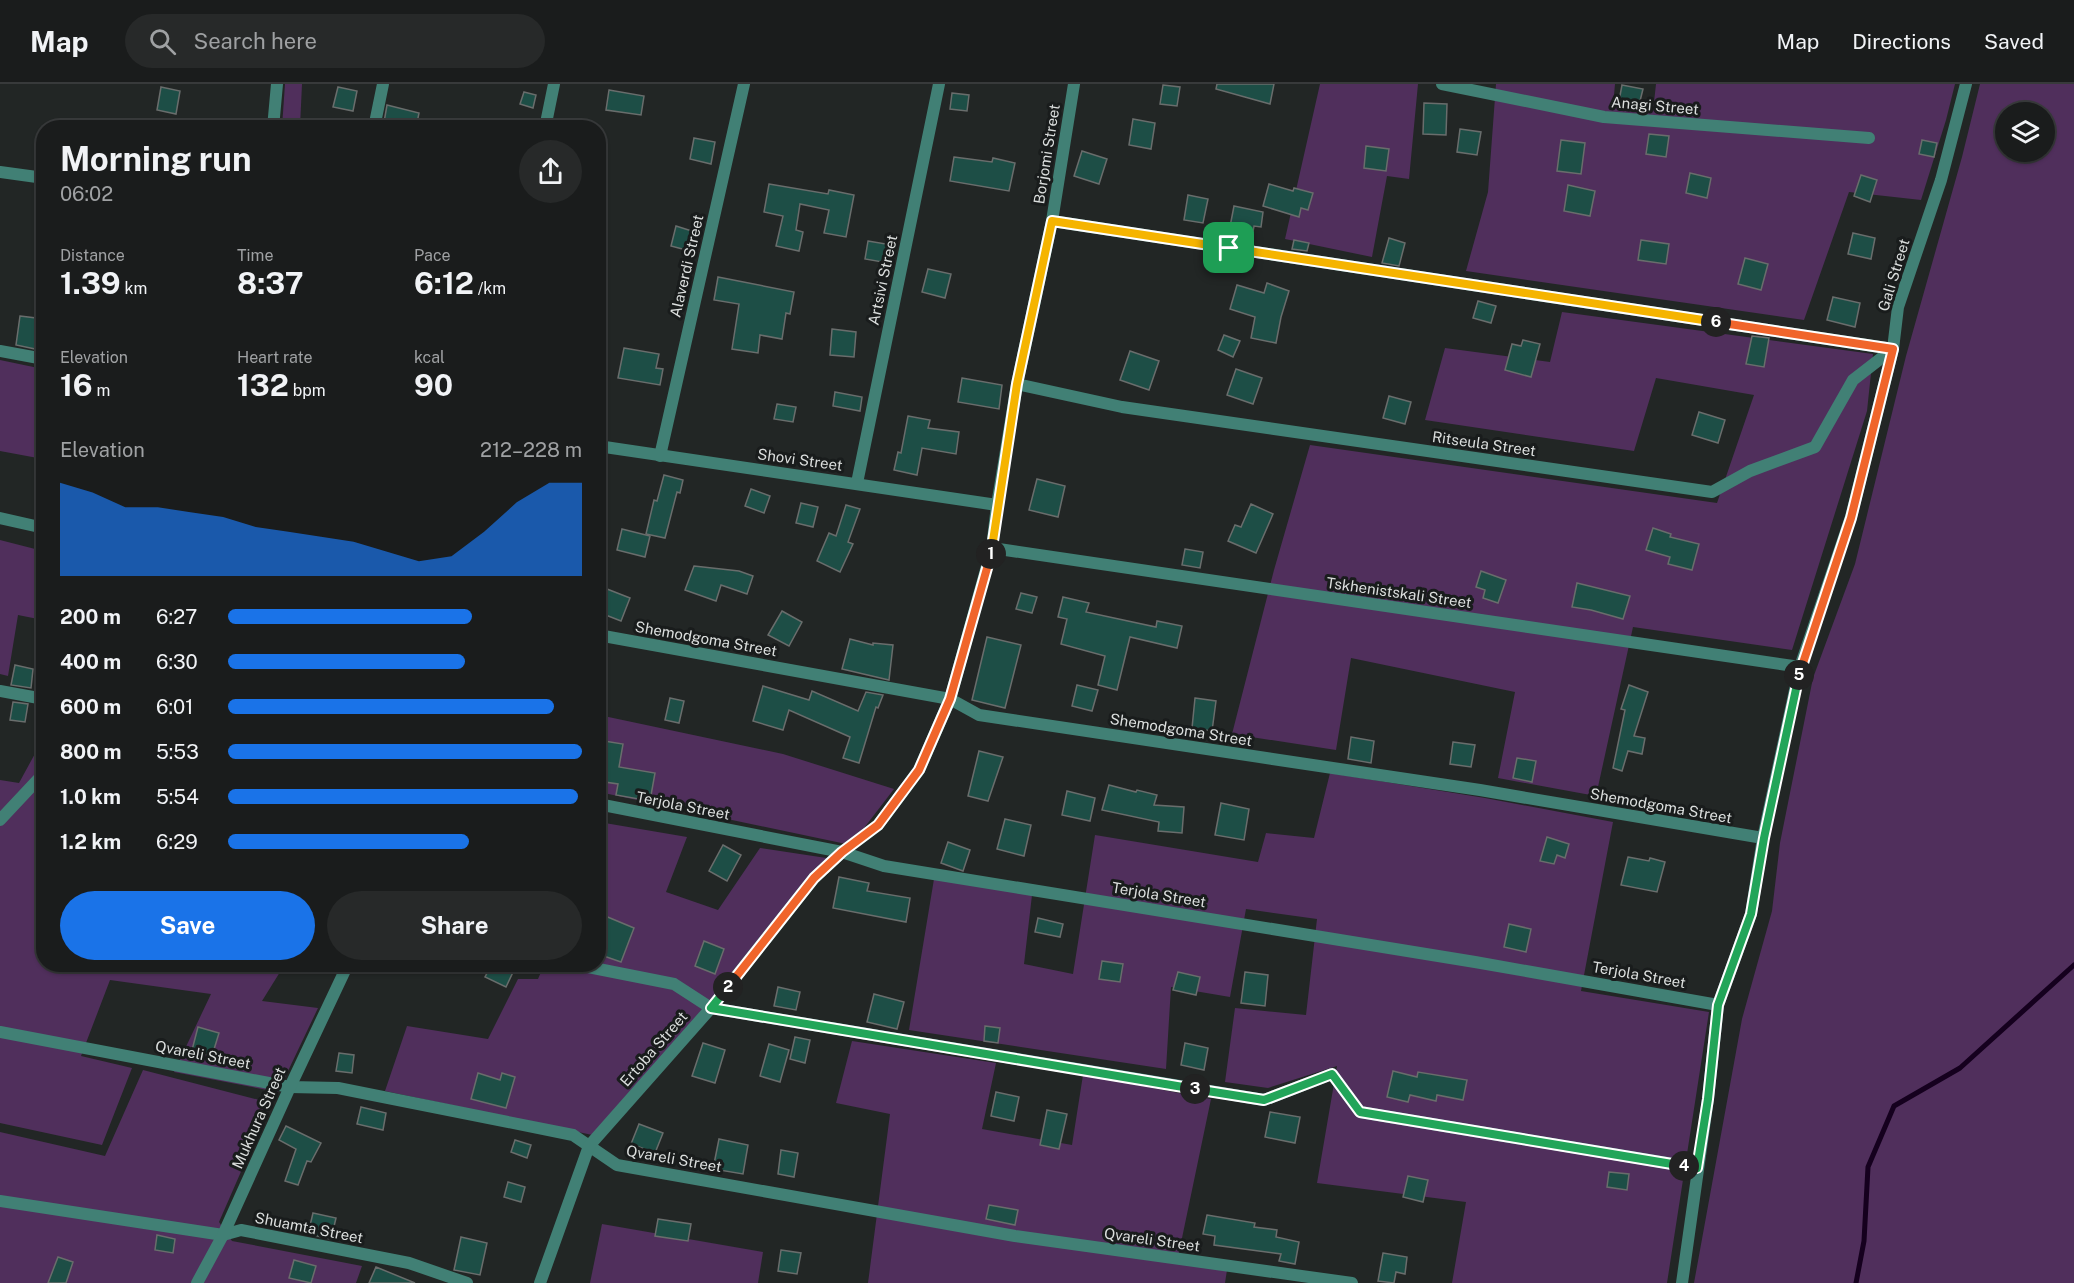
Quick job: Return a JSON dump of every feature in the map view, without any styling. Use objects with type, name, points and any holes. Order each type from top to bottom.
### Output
[{"type":"street","points":[[274,120],[277,84]]},
{"type":"street","points":[[375,120],[382,84]]},
{"type":"street","points":[[547,120],[554,84]]},
{"type":"street","name":"Alaverdi Street","points":[[660,456],[744,84]]},
{"type":"street","name":"Artsivi Street","points":[[857,483],[939,84]]},
{"type":"street","name":"Borjomi Street","points":[[992,548],[1017,384],[1052,221],[1074,84]]},
{"type":"street","name":"Anagi Street","points":[[1442,84],[1604,117],[1869,138]]},
{"type":"street","name":"Gali Street","points":[[1682,1283],[1708,1099],[1718,1005],[1751,914],[1764,838],[1800,668],[1851,518],[1893,349],[1898,307],[1941,180],[1966,84]]},
{"type":"street","points":[[0,172],[36,177]]},
{"type":"street","points":[[1052,221],[1893,349]]},
{"type":"street","name":"Ritseula Street","points":[[1017,384],[1122,407],[1712,492],[1750,471],[1815,447],[1853,380],[1893,349]]},
{"type":"street","points":[[0,351],[36,358]]},
{"type":"street","name":"Shovi Street","points":[[606,447],[997,505]]},
{"type":"street","points":[[0,518],[36,526]]},
{"type":"street","name":"Tskhenistskali Street","points":[[992,548],[1800,668]]},
{"type":"street","name":"Ertoba Street","points":[[540,1283],[589,1146],[711,1008],[814,878],[842,852],[878,825],[919,770],[950,699],[992,548]]},
{"type":"street","name":"Shemodgoma Street","points":[[606,636],[950,699],[979,715],[1480,790],[1764,838]]},
{"type":"street","points":[[0,691],[36,698]]},
{"type":"street","points":[[0,820],[36,782]]},
{"type":"street","name":"Terjola Street","points":[[606,806],[842,852],[884,866],[1475,962],[1718,1005]]},
{"type":"street","points":[[606,971],[674,984],[711,1008],[1264,1100],[1332,1074],[1360,1112],[1697,1168]]},
{"type":"street","name":"Mukhura Street","points":[[197,1283],[223,1235],[344,972]]},
{"type":"street","name":"Qvareli Street","points":[[0,1032],[290,1087],[338,1088],[573,1135],[617,1165],[1015,1236],[1352,1283]]},
{"type":"street","name":"Shuamta Street","points":[[0,1201],[223,1235],[242,1230],[398,1260],[467,1283]]},
{"type":"shaded area","points":[[285,84],[302,84],[300,120],[282,120]]},
{"type":"shaded area","points":[[1320,84],[1418,84],[1409,179],[1387,176],[1372,257],[1285,239]]},
{"type":"shaded area","points":[[1496,84],[1615,84],[1613,106],[1653,111],[1656,84],[1955,84],[1921,200],[1849,192],[1804,320],[1466,271],[1488,192]]},
{"type":"shaded area","points":[[1980,84],[2074,84],[2074,1283],[1694,1283],[1742,1019],[1772,911],[1780,843],[1813,678],[1855,564],[1906,356]]},
{"type":"shaded area","points":[[1562,312],[1873,354],[1867,411],[1792,650],[1633,627],[1596,796],[1498,778],[1515,692],[1351,658],[1336,750],[1232,734],[1274,570],[1310,445],[1717,503],[1754,395],[1656,378],[1634,451],[1425,420],[1445,348],[1550,362]]},
{"type":"shaded area","points":[[0,360],[36,368],[36,458],[0,451]]},
{"type":"shaded area","points":[[0,540],[36,549],[36,619],[18,615],[8,676],[0,674]]},
{"type":"shaded area","points":[[606,716],[783,754],[894,789],[851,845],[606,793]]},
{"type":"shaded area","points":[[36,752],[36,972],[280,972],[262,1001],[318,1008],[278,1092],[174,1072],[211,994],[110,980],[81,1056],[132,1068],[102,1145],[0,1123],[0,780],[19,783]]},
{"type":"shaded area","points":[[1330,773],[1485,798],[1613,822],[1581,991],[1709,1012],[1667,1283],[1452,1283],[1466,1202],[1317,1183],[1337,1066],[1268,1088],[1225,1082],[1235,1008],[1306,1015],[1317,919],[1246,909],[1230,997],[1171,987],[1166,1069],[909,1030],[934,879],[1032,895],[1024,964],[1073,974],[1095,835],[1258,862],[1266,833],[1314,838]]},
{"type":"shaded area","points":[[606,823],[687,837],[666,892],[718,910],[760,848],[833,859],[597,1136],[385,1091],[407,1026],[488,1039],[518,979],[538,979],[541,972],[606,972]]},
{"type":"shaded area","points":[[852,1041],[996,1063],[982,1129],[1072,1145],[1083,1075],[1211,1099],[1177,1262],[1227,1270],[1225,1283],[868,1283],[890,1114],[836,1103]]},
{"type":"shaded area","points":[[143,1070],[271,1103],[219,1222],[232,1241],[362,1266],[356,1283],[0,1283],[0,1132],[105,1156]]},
{"type":"shaded area","points":[[602,1224],[763,1252],[758,1283],[590,1283]]},
{"type":"building","points":[[1217,84],[1274,84],[1270,104],[1216,89]]},
{"type":"building","points":[[1163,85],[1180,87],[1177,106],[1160,104]]},
{"type":"building","points":[[1622,85],[1643,89],[1639,105],[1619,101]]},
{"type":"building","points":[[161,87],[180,91],[176,114],[157,110]]},
{"type":"building","points":[[338,87],[357,91],[353,111],[333,107]]},
{"type":"building","points":[[609,90],[644,96],[641,115],[606,110]]},
{"type":"building","points":[[524,92],[536,95],[533,108],[520,104]]},
{"type":"building","points":[[952,93],[969,95],[967,111],[950,109]]},
{"type":"building","points":[[1424,103],[1447,104],[1446,135],[1423,134]]},
{"type":"building","points":[[387,105],[419,113],[418,120],[384,120]]},
{"type":"building","points":[[1133,119],[1155,123],[1151,149],[1129,145]]},
{"type":"building","points":[[1460,129],[1481,132],[1477,155],[1457,152]]},
{"type":"building","points":[[1649,134],[1669,136],[1666,157],[1646,154]]},
{"type":"building","points":[[694,138],[715,142],[711,164],[690,159]]},
{"type":"building","points":[[1561,140],[1585,143],[1581,174],[1557,171]]},
{"type":"building","points":[[1922,140],[1937,143],[1934,157],[1919,154]]},
{"type":"building","points":[[1366,146],[1389,149],[1386,171],[1364,168]]},
{"type":"building","points":[[1082,151],[1107,159],[1099,184],[1074,176]]},
{"type":"building","points":[[954,157],[992,162],[993,158],[1015,163],[1009,191],[950,181]]},
{"type":"building","points":[[1690,173],[1711,178],[1707,198],[1686,193]]},
{"type":"building","points":[[1861,175],[1877,180],[1870,202],[1854,196]]},
{"type":"building","points":[[769,184],[828,194],[829,190],[854,195],[846,237],[824,233],[829,210],[800,204],[796,230],[803,232],[799,251],[776,246],[783,216],[764,212]]},
{"type":"building","points":[[1269,184],[1293,191],[1294,188],[1313,193],[1308,210],[1301,208],[1299,217],[1263,206]]},
{"type":"building","points":[[1568,185],[1595,191],[1590,216],[1564,211]]},
{"type":"building","points":[[1188,195],[1208,199],[1203,223],[1184,220]]},
{"type":"building","points":[[1234,206],[1263,212],[1261,227],[1254,226],[1251,242],[1228,237]]},
{"type":"building","points":[[676,226],[695,232],[690,251],[671,246]]},
{"type":"building","points":[[1853,233],[1875,238],[1871,259],[1848,254]]},
{"type":"building","points":[[1389,238],[1405,243],[1399,266],[1382,263]]},
{"type":"building","points":[[1294,240],[1309,243],[1307,251],[1292,249]]},
{"type":"building","points":[[1641,240],[1669,244],[1666,264],[1638,260]]},
{"type":"building","points":[[868,241],[892,245],[888,263],[865,259]]},
{"type":"building","points":[[1745,258],[1768,264],[1761,290],[1738,284]]},
{"type":"building","points":[[928,269],[951,274],[945,298],[922,292]]},
{"type":"building","points":[[718,277],[794,292],[790,314],[786,313],[782,339],[760,335],[758,353],[732,349],[739,304],[714,300]]},
{"type":"building","points":[[1267,283],[1289,291],[1276,343],[1251,338],[1255,317],[1230,309],[1237,285],[1264,293]]},
{"type":"building","points":[[1833,297],[1860,303],[1855,327],[1827,320]]},
{"type":"building","points":[[1478,301],[1496,306],[1491,323],[1473,318]]},
{"type":"building","points":[[20,316],[36,318],[36,349],[16,345]]},
{"type":"building","points":[[832,329],[856,332],[854,357],[830,355]]},
{"type":"building","points":[[1224,335],[1240,341],[1233,357],[1218,350]]},
{"type":"building","points":[[1752,336],[1769,338],[1764,367],[1746,364]]},
{"type":"building","points":[[1523,340],[1540,344],[1531,377],[1505,370],[1512,344],[1521,346]]},
{"type":"building","points":[[624,348],[659,354],[656,368],[663,369],[660,385],[618,378]]},
{"type":"building","points":[[1130,351],[1159,361],[1149,390],[1120,380]]},
{"type":"building","points":[[1236,369],[1262,378],[1253,404],[1227,395]]},
{"type":"building","points":[[962,378],[1002,385],[999,409],[958,402]]},
{"type":"building","points":[[835,392],[862,397],[860,411],[833,406]]},
{"type":"building","points":[[1389,396],[1411,402],[1405,424],[1383,418]]},
{"type":"building","points":[[777,404],[796,407],[793,422],[774,419]]},
{"type":"building","points":[[1699,412],[1725,420],[1718,443],[1692,435]]},
{"type":"building","points":[[908,416],[930,420],[928,428],[959,432],[956,454],[922,448],[917,475],[894,470],[898,452],[901,453]]},
{"type":"building","points":[[664,475],[683,480],[680,493],[677,492],[665,538],[646,534],[654,500],[657,501]]},
{"type":"building","points":[[1037,479],[1065,486],[1058,517],[1029,510]]},
{"type":"building","points":[[751,489],[770,496],[764,513],[745,506]]},
{"type":"building","points":[[801,503],[818,507],[813,527],[796,523]]},
{"type":"building","points":[[1251,504],[1273,514],[1256,553],[1228,541],[1235,525],[1241,527]]},
{"type":"building","points":[[846,505],[860,509],[848,542],[853,544],[840,572],[817,561],[829,533],[836,536]]},
{"type":"building","points":[[1653,528],[1671,534],[1670,537],[1699,544],[1692,570],[1668,564],[1670,557],[1646,550]]},
{"type":"building","points":[[622,529],[650,536],[645,557],[617,550]]},
{"type":"building","points":[[1185,549],[1203,552],[1200,568],[1182,565]]},
{"type":"building","points":[[694,566],[739,571],[753,576],[747,594],[721,585],[716,601],[685,590]]},
{"type":"building","points":[[1481,571],[1506,580],[1498,603],[1483,598],[1485,590],[1476,587]]},
{"type":"building","points":[[1577,583],[1630,596],[1623,619],[1572,607]]},
{"type":"building","points":[[607,589],[630,598],[621,621],[606,615]]},
{"type":"building","points":[[1021,593],[1037,597],[1032,613],[1016,609]]},
{"type":"building","points":[[1063,597],[1089,603],[1086,612],[1156,627],[1157,621],[1182,626],[1177,648],[1130,637],[1117,690],[1098,685],[1105,656],[1061,644],[1067,619],[1058,617]]},
{"type":"building","points":[[782,611],[802,622],[789,646],[768,635]]},
{"type":"building","points":[[987,637],[1021,645],[1005,708],[972,700]]},
{"type":"building","points":[[850,639],[873,645],[873,643],[893,645],[889,680],[842,669]]},
{"type":"building","points":[[15,665],[33,669],[31,688],[11,685]]},
{"type":"building","points":[[1077,685],[1098,690],[1092,711],[1072,706]]},
{"type":"building","points":[[1629,685],[1648,692],[1634,736],[1645,738],[1642,754],[1628,751],[1622,771],[1613,768],[1625,710],[1621,709]]},
{"type":"building","points":[[763,686],[809,700],[812,691],[858,711],[866,692],[883,695],[878,708],[876,707],[859,763],[843,758],[850,737],[789,710],[783,730],[753,721]]},
{"type":"building","points":[[670,698],[684,701],[679,723],[665,720]]},
{"type":"building","points":[[1195,698],[1216,701],[1212,731],[1192,728]]},
{"type":"building","points":[[13,702],[28,704],[25,722],[10,720]]},
{"type":"building","points":[[1351,737],[1374,741],[1371,763],[1348,759]]},
{"type":"building","points":[[606,741],[623,744],[619,767],[655,773],[650,801],[616,795],[618,784],[606,782]]},
{"type":"building","points":[[1453,742],[1475,745],[1471,767],[1450,764]]},
{"type":"building","points":[[979,751],[1003,757],[988,801],[968,796]]},
{"type":"building","points":[[1517,758],[1536,761],[1532,782],[1513,778]]},
{"type":"building","points":[[1109,785],[1157,795],[1154,805],[1184,807],[1182,833],[1158,831],[1159,822],[1102,810]]},
{"type":"building","points":[[1067,791],[1095,798],[1090,821],[1062,815]]},
{"type":"building","points":[[1221,803],[1249,809],[1244,840],[1215,835]]},
{"type":"building","points":[[1005,819],[1031,825],[1024,856],[997,849]]},
{"type":"building","points":[[1547,837],[1569,844],[1565,858],[1557,855],[1554,864],[1540,861]]},
{"type":"building","points":[[948,842],[970,850],[963,871],[941,863]]},
{"type":"building","points":[[723,845],[741,855],[727,881],[709,871]]},
{"type":"building","points":[[1628,857],[1649,861],[1650,858],[1665,862],[1657,892],[1621,885]]},
{"type":"building","points":[[839,877],[869,883],[867,891],[910,898],[906,922],[833,908]]},
{"type":"building","points":[[606,916],[634,928],[621,962],[606,957]]},
{"type":"building","points":[[1038,918],[1063,924],[1060,937],[1035,932]]},
{"type":"building","points":[[1509,924],[1531,929],[1526,952],[1504,947]]},
{"type":"building","points":[[704,941],[724,949],[715,974],[695,966]]},
{"type":"building","points":[[1102,961],[1123,964],[1120,982],[1099,979]]},
{"type":"building","points":[[488,972],[513,972],[506,987],[485,977]]},
{"type":"building","points":[[1178,972],[1200,977],[1196,995],[1173,990]]},
{"type":"building","points":[[1245,972],[1268,975],[1265,1006],[1241,1003]]},
{"type":"building","points":[[778,987],[800,992],[796,1010],[774,1006]]},
{"type":"building","points":[[874,994],[904,1002],[897,1029],[867,1022]]},
{"type":"building","points":[[985,1026],[1000,1028],[998,1043],[984,1041]]},
{"type":"building","points":[[198,1027],[219,1033],[212,1056],[192,1050]]},
{"type":"building","points":[[795,1037],[810,1040],[805,1063],[790,1059]]},
{"type":"building","points":[[703,1043],[725,1050],[715,1083],[692,1076]]},
{"type":"building","points":[[1185,1043],[1208,1048],[1204,1070],[1181,1065]]},
{"type":"building","points":[[769,1044],[789,1050],[780,1082],[760,1076]]},
{"type":"building","points":[[339,1053],[354,1055],[352,1073],[336,1071]]},
{"type":"building","points":[[1393,1071],[1417,1077],[1418,1072],[1467,1080],[1463,1100],[1437,1095],[1436,1101],[1410,1095],[1408,1102],[1387,1097]]},
{"type":"building","points":[[478,1073],[500,1080],[502,1073],[515,1077],[506,1108],[471,1099]]},
{"type":"building","points":[[996,1092],[1019,1097],[1014,1121],[991,1116]]},
{"type":"building","points":[[361,1107],[386,1113],[383,1130],[357,1124]]},
{"type":"building","points":[[1047,1110],[1067,1114],[1059,1149],[1040,1145]]},
{"type":"building","points":[[1270,1112],[1300,1117],[1295,1143],[1265,1137]]},
{"type":"building","points":[[639,1124],[663,1133],[655,1153],[631,1144]]},
{"type":"building","points":[[286,1126],[321,1143],[311,1162],[307,1161],[298,1185],[285,1181],[296,1149],[279,1140]]},
{"type":"building","points":[[719,1139],[748,1145],[743,1174],[713,1169]]},
{"type":"building","points":[[515,1140],[531,1145],[527,1158],[511,1152]]},
{"type":"building","points":[[781,1150],[798,1153],[794,1177],[778,1174]]},
{"type":"building","points":[[1609,1172],[1629,1174],[1627,1190],[1607,1187]]},
{"type":"building","points":[[1408,1176],[1428,1180],[1423,1202],[1403,1197]]},
{"type":"building","points":[[508,1182],[525,1187],[521,1202],[504,1197]]},
{"type":"building","points":[[989,1205],[1018,1210],[1015,1225],[986,1219]]},
{"type":"building","points":[[313,1213],[336,1218],[331,1239],[308,1234]]},
{"type":"building","points":[[1207,1215],[1255,1223],[1254,1227],[1277,1230],[1276,1237],[1299,1242],[1295,1264],[1279,1261],[1281,1254],[1214,1245],[1215,1236],[1203,1234]]},
{"type":"building","points":[[658,1219],[691,1224],[688,1241],[655,1236]]},
{"type":"building","points":[[157,1235],[175,1239],[173,1253],[155,1250]]},
{"type":"building","points":[[461,1237],[487,1243],[480,1275],[454,1270]]},
{"type":"building","points":[[781,1250],[801,1253],[797,1274],[778,1271]]},
{"type":"building","points":[[1383,1253],[1407,1257],[1405,1274],[1396,1272],[1394,1283],[1378,1281]]},
{"type":"building","points":[[58,1257],[73,1262],[66,1283],[48,1283]]},
{"type":"building","points":[[294,1260],[316,1266],[311,1283],[289,1278]]},
{"type":"building","points":[[376,1267],[415,1283],[369,1283]]},
{"type":"waterway","points":[[1856,1283],[1864,1241],[1868,1167],[1894,1106],[1960,1068],[2074,965]]},
{"type":"route","points":[[1052,221],[1229,248],[1893,349],[1851,518],[1800,668],[1764,838],[1751,914],[1718,1005],[1708,1099],[1697,1168],[1360,1112],[1332,1074],[1264,1100],[711,1008],[814,878],[842,852],[878,825],[919,770],[950,699],[992,548],[1017,384],[1052,221]]}]
